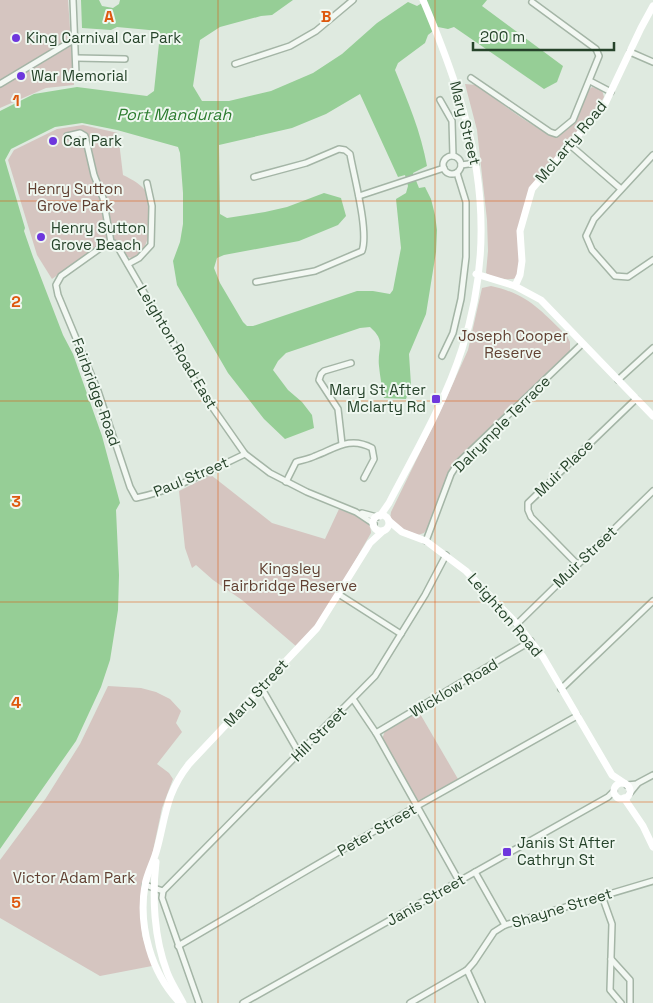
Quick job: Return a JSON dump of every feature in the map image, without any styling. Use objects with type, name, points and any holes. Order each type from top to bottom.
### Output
[{"type":"street","points":[[74,0],[76,74]]},
{"type":"street","points":[[236,64],[290,46],[316,31],[353,0]]},
{"type":"street","name":"Mary Street","points":[[182,1003],[170,979],[163,958],[155,910],[154,888],[157,849],[166,804],[189,764],[317,628],[340,594],[370,544],[380,520],[448,384],[462,349],[474,300],[480,252],[481,203],[476,163],[463,106],[423,0]]},
{"type":"street","points":[[471,78],[539,126],[556,134],[573,120],[599,56],[596,49],[532,2]]},
{"type":"street","name":"McLarty Road","points":[[514,286],[520,275],[522,261],[520,231],[532,190],[605,104],[653,6]]},
{"type":"street","points":[[0,84],[75,39]]},
{"type":"street","points":[[630,52],[653,62]]},
{"type":"street","points":[[76,58],[126,59]]},
{"type":"street","points":[[590,81],[611,92]]},
{"type":"street","points":[[440,100],[452,121],[453,156]]},
{"type":"street","name":"Leighton Road East","points":[[67,136],[80,133],[85,136],[94,175],[103,198],[111,242],[116,244],[201,391],[244,454],[286,482],[356,512],[380,520]]},
{"type":"street","points":[[570,145],[621,189]]},
{"type":"street","points":[[254,177],[306,164],[339,149],[345,150],[350,154],[359,196],[365,242],[362,251],[316,271],[256,282]]},
{"type":"street","points":[[453,156],[462,165]]},
{"type":"street","points":[[453,156],[446,159],[444,168],[448,173],[457,173]]},
{"type":"street","points":[[653,156],[594,219],[586,236],[592,250],[615,276],[628,277],[653,260]]},
{"type":"street","points":[[462,165],[476,163]]},
{"type":"street","points":[[457,173],[462,165]]},
{"type":"street","points":[[359,196],[444,168]]},
{"type":"street","points":[[442,356],[453,333],[461,299],[466,257],[466,202],[457,173]]},
{"type":"street","points":[[128,264],[139,258],[151,246],[152,206],[147,183]]},
{"type":"street","name":"Fairbridge Road","points":[[111,242],[61,276],[56,285],[58,295],[98,391],[130,488],[136,498]]},
{"type":"street","points":[[477,278],[494,280],[514,286],[540,300],[653,416]]},
{"type":"street","name":"Dalrymple Terrace","points":[[426,542],[451,474],[458,463],[582,344]]},
{"type":"street","points":[[618,380],[653,348]]},
{"type":"street","points":[[342,444],[338,409],[319,380],[324,371],[351,363]]},
{"type":"street","name":"Muir Place","points":[[577,564],[532,517],[528,510],[528,503],[636,399]]},
{"type":"street","points":[[286,482],[296,462],[342,444],[365,444],[372,448],[374,459],[364,478]]},
{"type":"street","name":"Paul Street","points":[[136,498],[160,493],[188,482],[244,454]]},
{"type":"street","name":"Muir Street","points":[[517,624],[653,491]]},
{"type":"street","points":[[380,520],[378,531],[384,530]]},
{"type":"street","name":"Mary Street","points":[[370,544],[389,526],[380,520]]},
{"type":"street","name":"Leighton Road","points":[[380,520],[426,542],[446,555],[466,571],[517,624],[532,642],[562,689],[622,795],[643,826],[653,847]]},
{"type":"street","name":"Leighton Road","points":[[384,530],[402,532]]},
{"type":"street","name":"Hill Street","points":[[163,891],[375,676],[425,595],[446,555]]},
{"type":"street","points":[[340,594],[401,634]]},
{"type":"street","points":[[562,689],[653,600]]},
{"type":"street","name":"Wicklow Road","points":[[376,733],[532,642]]},
{"type":"street","points":[[261,688],[299,753]]},
{"type":"street","points":[[353,699],[376,733],[459,881]]},
{"type":"street","name":"Peter Street","points":[[178,946],[417,806],[577,716]]},
{"type":"street","name":"Leighton Road","points":[[612,775],[625,784],[622,795]]},
{"type":"street","points":[[638,784],[619,784],[622,795],[653,775]]},
{"type":"street","name":"Janis Street","points":[[243,1003],[608,797],[622,795]]},
{"type":"street","name":"Mary Street","points":[[157,849],[145,885],[143,916],[148,945],[155,964],[175,998],[182,1003]]},
{"type":"street","points":[[475,872],[505,925]]},
{"type":"street","name":"Shayne Street","points":[[410,1003],[467,970],[494,932],[505,925],[653,881]]},
{"type":"street","points":[[145,885],[163,891],[162,898],[199,1003]]},
{"type":"street","points":[[602,896],[612,924],[610,990],[621,1003]]},
{"type":"street","points":[[611,959],[630,980],[630,1003]]},
{"type":"street","points":[[467,970],[482,1003]]},
{"type":"green space","points":[[0,0],[68,0],[74,85],[46,88],[0,108]]},
{"type":"green space","points":[[465,84],[477,85],[527,121],[557,136],[574,123],[587,91],[592,87],[602,90],[604,97],[530,188],[519,224],[519,272],[516,278],[513,279],[501,278],[486,273],[488,251],[487,220],[477,130]]},
{"type":"green space","name":"Henry Sutton Grove Park","points":[[83,125],[118,133],[123,175],[142,187],[149,199],[150,229],[140,255],[130,258],[123,251],[119,242],[107,240],[52,279],[37,255],[8,160],[14,150],[57,129]]},
{"type":"green space","name":"Joseph Cooper Reserve","points":[[491,286],[515,294],[541,311],[567,336],[570,342],[570,352],[454,464],[427,529],[424,533],[418,535],[396,526],[390,519],[391,512],[468,350],[482,288]]},
{"type":"green space","name":"Kingsley Fairbridge Reserve","points":[[211,475],[272,523],[325,539],[339,509],[360,517],[370,528],[371,533],[322,618],[297,647],[242,600],[213,580],[196,565],[192,568],[185,548],[179,491]]},
{"type":"green space","name":"Victor Adam Park","points":[[108,686],[141,688],[156,692],[170,699],[181,711],[176,723],[182,732],[157,764],[169,773],[173,779],[162,808],[141,916],[142,935],[152,966],[100,976],[0,918],[0,860],[46,798],[80,744]]},
{"type":"green space","points":[[419,712],[458,779],[420,801],[414,798],[382,739],[385,731]]},
{"type":"water","name":"Port Mandurah","points":[[81,0],[99,0],[102,6],[113,8],[119,4],[120,0],[293,0],[272,15],[220,27],[200,40],[193,86],[202,101],[229,101],[271,91],[313,73],[342,54],[377,23],[408,2],[417,6],[427,0],[487,0],[482,6],[563,66],[557,82],[544,89],[454,27],[448,29],[438,27],[428,35],[425,43],[398,63],[395,70],[418,129],[427,166],[413,173],[419,188],[425,187],[431,199],[437,230],[436,252],[426,314],[409,354],[411,385],[406,399],[384,398],[379,366],[380,341],[370,327],[360,328],[286,353],[273,370],[288,390],[302,402],[312,415],[314,428],[285,439],[264,419],[228,373],[177,285],[173,261],[180,242],[183,224],[183,193],[178,147],[117,130],[82,123],[55,127],[11,149],[5,160],[25,228],[24,231],[63,335],[73,354],[102,436],[120,503],[116,510],[119,575],[118,610],[110,660],[101,687],[76,741],[0,849],[0,111],[34,94],[77,87],[147,96],[154,91],[160,34],[149,30],[117,27],[111,30],[82,28]],"holes":[[[360,94],[398,177],[405,175],[408,186],[406,193],[396,199],[401,248],[393,290],[390,294],[357,291],[253,326],[247,326],[243,322],[220,283],[214,268],[217,258],[224,255],[299,241],[338,225],[346,216],[341,198],[324,193],[287,207],[227,218],[220,214],[219,145],[292,128],[326,114]]]},
{"type":"place","name":"King Carnival Car Park","points":[[16,38]]},
{"type":"place","name":"War Memorial","points":[[21,76]]},
{"type":"place","name":"Car Park","points":[[53,141]]},
{"type":"place","name":"Henry Sutton Grove Beach","points":[[41,237]]},
{"type":"place","name":"Mary St After Mclarty Rd","points":[[436,399]]},
{"type":"place","name":"Janis St After Cathryn St","points":[[507,852]]}]
